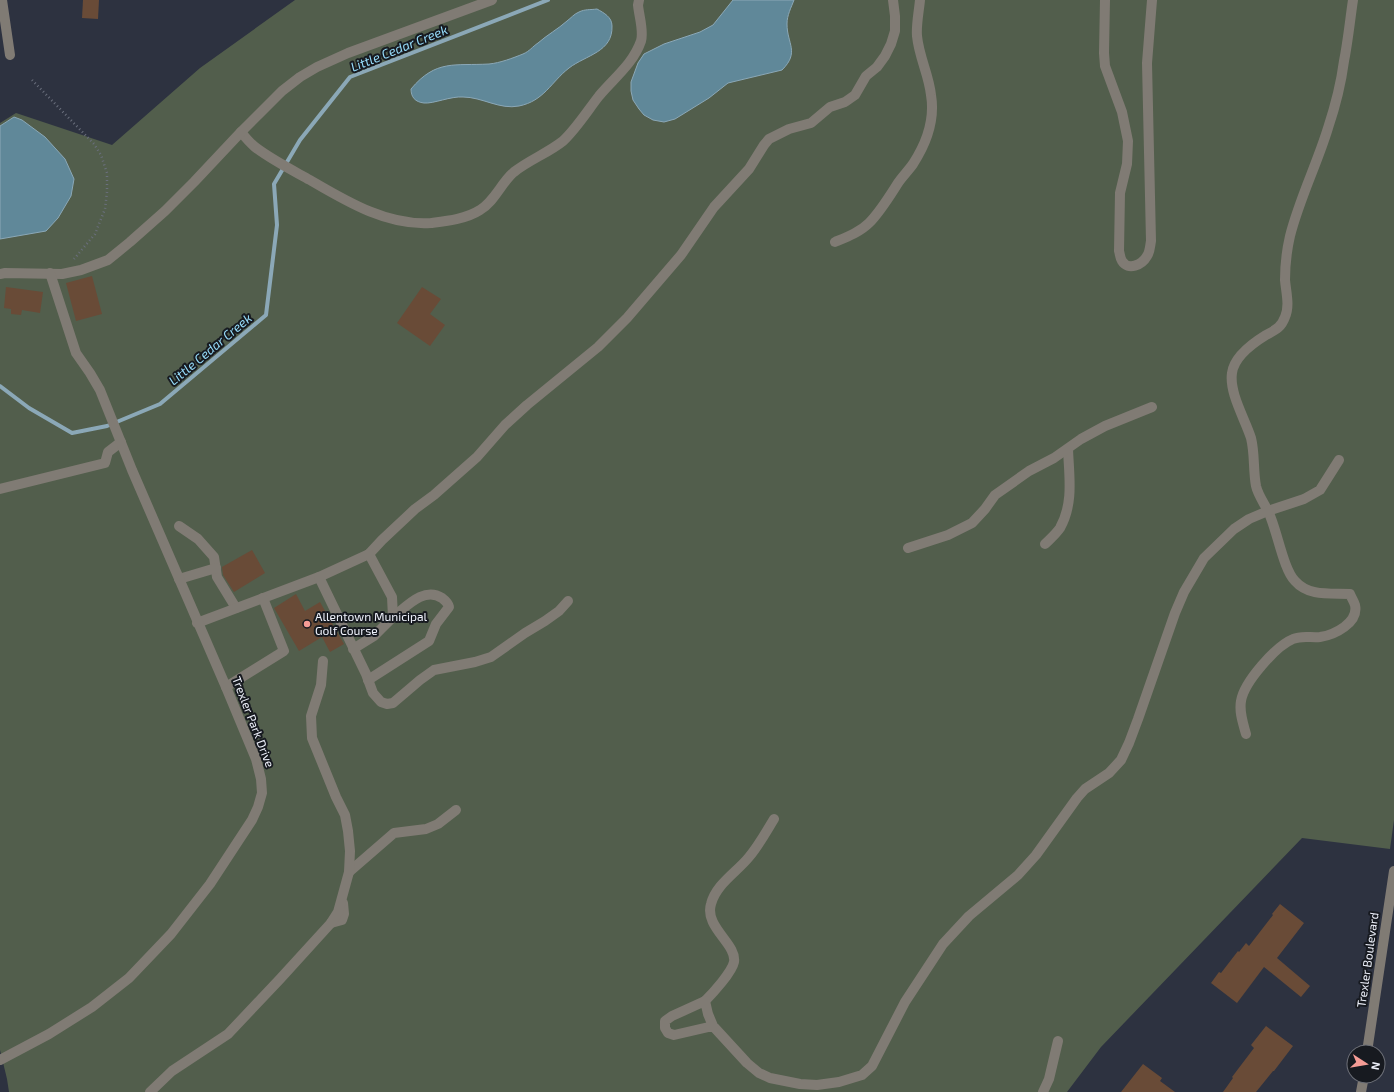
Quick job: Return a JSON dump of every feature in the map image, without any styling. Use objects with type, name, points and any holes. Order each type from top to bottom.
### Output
[{"type":"street","points":[[2,0],[10,55]]},
{"type":"street","points":[[0,274],[62,274],[81,270],[108,260],[165,211],[240,132],[282,91],[300,77],[317,67],[348,53],[492,0]]},
{"type":"street","points":[[240,132],[255,147],[331,194],[370,211],[398,221],[410,223],[430,223],[458,218],[476,212],[490,203],[507,179],[515,172],[563,140],[604,90],[622,73],[636,52],[641,40],[638,5],[639,0]]},
{"type":"street","points":[[198,623],[318,577],[369,554],[416,509],[477,457],[505,425],[598,347],[627,318],[681,254],[714,207],[749,169],[769,139],[788,128],[811,123],[830,107],[845,102],[855,95],[866,76],[877,67],[885,56],[891,44],[895,16],[892,0]]},
{"type":"street","points":[[835,242],[869,224],[912,165],[921,149],[930,124],[932,113],[931,95],[920,55],[917,35],[920,0]]},
{"type":"street","points":[[1105,0],[1105,66],[1122,112],[1128,141],[1127,164],[1120,193],[1119,251],[1121,260],[1126,266],[1141,264],[1148,256],[1151,241],[1147,63],[1152,0]]},
{"type":"street","points":[[1246,734],[1240,711],[1241,699],[1251,680],[1275,651],[1285,643],[1295,638],[1330,635],[1348,624],[1354,615],[1355,606],[1350,594],[1312,592],[1302,588],[1294,581],[1286,565],[1268,511],[1256,488],[1255,460],[1251,440],[1232,387],[1232,372],[1236,361],[1246,350],[1276,330],[1282,324],[1286,315],[1288,306],[1285,278],[1290,237],[1295,218],[1320,152],[1335,104],[1344,62],[1353,0]]},
{"type":"street","name":"Trexler Park Drive","points":[[0,1060],[48,1034],[92,1007],[129,978],[171,934],[210,884],[252,820],[262,793],[261,779],[256,759],[100,390],[76,353],[50,273]]},
{"type":"street","points":[[908,548],[948,535],[972,523],[995,495],[1029,471],[1068,449],[1081,439],[1106,426],[1152,407]]},
{"type":"street","points":[[0,489],[105,463],[108,452],[119,438]]},
{"type":"street","points":[[1045,544],[1059,528],[1068,510],[1070,486],[1068,449]]},
{"type":"street","points":[[705,1001],[713,1026],[747,1063],[759,1073],[784,1082],[817,1085],[839,1082],[862,1075],[872,1066],[905,1002],[943,944],[969,916],[1018,875],[1036,855],[1085,789],[1109,773],[1121,760],[1138,719],[1175,613],[1192,576],[1204,558],[1234,529],[1250,519],[1268,511],[1304,499],[1320,490],[1339,460]]},
{"type":"street","points":[[179,526],[198,539],[214,557],[217,577],[236,608]]},
{"type":"street","points":[[369,554],[392,597],[393,617]]},
{"type":"street","points":[[179,579],[216,568]]},
{"type":"street","points":[[318,577],[373,693],[382,702],[387,704],[393,703],[434,670],[491,657],[525,633],[546,621],[559,611],[568,601]]},
{"type":"street","points":[[353,649],[374,636],[393,617],[415,599],[426,594],[435,594],[448,603],[449,607],[436,624],[429,640],[368,680]]},
{"type":"street","points":[[226,687],[284,652],[263,598]]},
{"type":"street","points":[[150,1092],[172,1071],[228,1034],[331,923],[338,912],[349,872],[350,851],[345,815],[312,738],[311,716],[322,685],[323,661]]},
{"type":"street","points":[[349,872],[394,833],[426,830],[438,824],[456,810]]},
{"type":"street","points":[[713,1026],[674,1034],[668,1033],[665,1028],[665,1021],[672,1016],[705,1001],[732,967],[734,960],[731,951],[715,928],[711,918],[710,906],[714,895],[749,858],[774,819]]},
{"type":"street","name":"Trexler Boulevard","points":[[1368,1044],[1394,871]]},
{"type":"street","points":[[1043,1092],[1049,1079],[1058,1040]]},
{"type":"path","points":[[32,80],[94,144],[101,155],[107,173],[108,192],[105,209],[95,234],[77,257],[72,261]]},
{"type":"green space","name":"Allentown Municipal Golf Course","points":[[295,0],[1394,0],[1394,820],[1390,849],[1302,838],[1101,1047],[1067,1092],[9,1092],[0,1050],[0,123],[16,113],[112,145],[200,68]]},
{"type":"water","points":[[733,0],[794,0],[787,21],[791,53],[787,64],[782,70],[728,83],[709,98],[675,119],[664,122],[653,120],[644,115],[633,100],[631,82],[638,63],[644,54],[664,44],[700,32],[713,25]]},
{"type":"water","points":[[597,9],[607,16],[612,23],[611,35],[608,42],[597,52],[569,68],[547,90],[528,104],[512,107],[463,97],[424,103],[418,102],[413,97],[411,89],[420,79],[438,68],[456,65],[489,64],[515,57],[527,52],[577,13],[583,10]]},
{"type":"water","points":[[14,117],[22,120],[45,137],[65,159],[74,179],[71,196],[58,218],[46,231],[0,239],[0,126]]},
{"type":"building","points":[[83,0],[99,0],[98,19],[82,18]]},
{"type":"building","points":[[92,276],[102,314],[76,321],[66,283]]},
{"type":"building","points":[[6,287],[43,292],[40,313],[22,310],[21,315],[11,314],[11,309],[4,308]]},
{"type":"building","points":[[422,287],[441,299],[430,314],[445,325],[430,346],[397,323]]},
{"type":"building","points":[[252,550],[265,573],[234,592],[223,575],[222,567]]},
{"type":"building","name":"Allentown Municipal Golf Course","points":[[296,594],[305,611],[320,602],[344,644],[330,652],[322,637],[299,651],[274,608]]},
{"type":"building","points":[[1280,904],[1304,923],[1277,958],[1310,986],[1301,997],[1264,967],[1237,1003],[1211,983],[1219,972],[1221,973],[1246,943],[1249,946]]},
{"type":"building","points":[[1266,1026],[1293,1046],[1256,1092],[1223,1092],[1233,1078],[1232,1077],[1254,1048],[1251,1045]]},
{"type":"building","points":[[1143,1064],[1162,1078],[1160,1081],[1175,1092],[1121,1092]]},
{"type":"waterway","name":"Little Cedar Creek","points":[[0,386],[29,408],[72,433],[107,426],[160,404],[266,315],[277,225],[274,184],[300,140],[350,77],[548,0]]},
{"type":"place","name":"Allentown Municipal Golf Course","points":[[307,624]]}]
